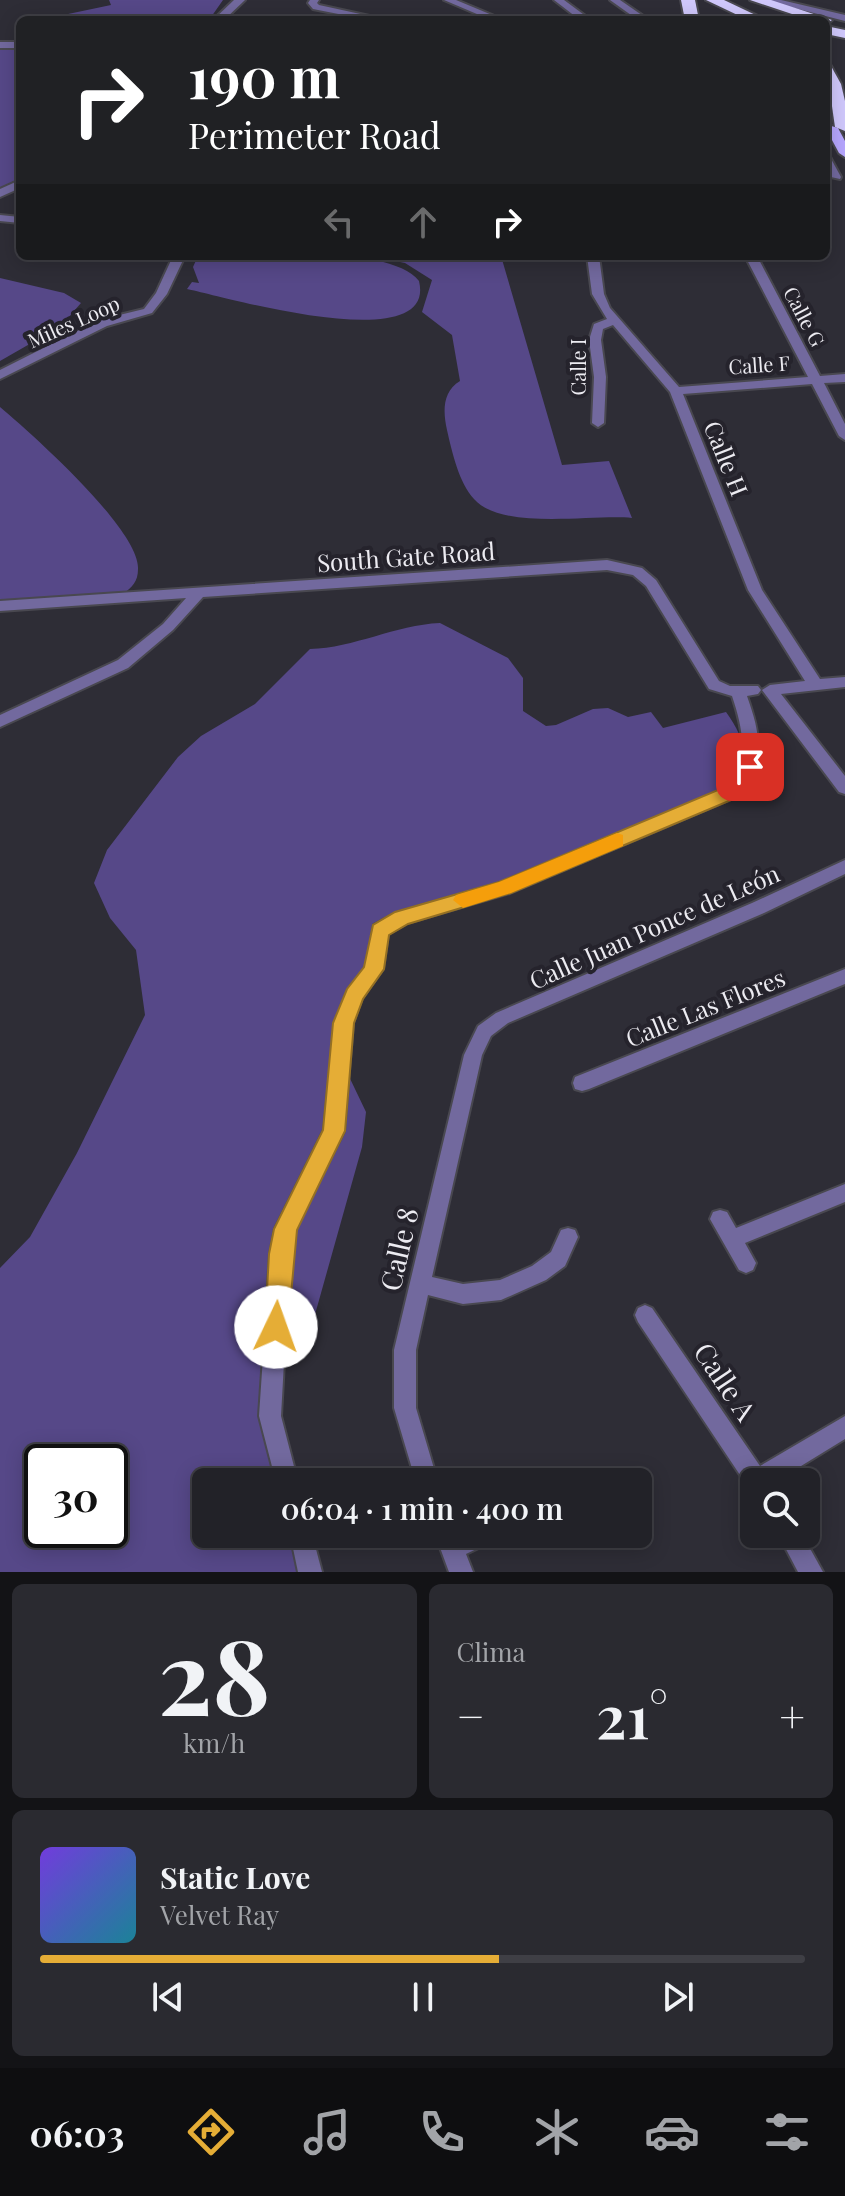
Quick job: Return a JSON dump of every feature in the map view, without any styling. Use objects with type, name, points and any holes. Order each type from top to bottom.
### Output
[{"type":"highway","points":[[713,0],[750,16]]},
{"type":"highway","points":[[726,0],[762,16]]},
{"type":"highway","points":[[738,0],[778,16]]},
{"type":"highway","points":[[757,0],[811,16]]},
{"type":"highway","points":[[833,63],[841,126]]},
{"type":"main road","points":[[841,126],[845,153]]},
{"type":"street","points":[[224,16],[240,0]]},
{"type":"street","points":[[315,0],[312,3],[316,7],[362,16]]},
{"type":"street","points":[[448,0],[489,16]]},
{"type":"street","points":[[558,0],[580,16]]},
{"type":"street","points":[[614,0],[638,16]]},
{"type":"street","points":[[768,0],[845,18]]},
{"type":"street","name":"Miles Loop","points":[[0,375],[103,323],[148,311],[161,294],[177,260]]},
{"type":"street","name":"Calle H","points":[[594,260],[598,294],[613,321],[676,391],[755,590],[815,684]]},
{"type":"street","name":"Calle G","points":[[753,260],[845,436]]},
{"type":"street","name":"Calle I","points":[[598,423],[600,377],[595,340],[598,327],[613,321]]},
{"type":"street","name":"Calle F","points":[[676,391],[845,378]]},
{"type":"street","name":"South Gate Road","points":[[0,606],[590,564],[621,567],[637,571],[651,583],[714,685],[754,690]]},
{"type":"street","points":[[0,721],[110,672],[168,627],[199,593]]},
{"type":"street","points":[[754,690],[845,682]]},
{"type":"street","points":[[754,690],[845,788]]},
{"type":"street","points":[[283,1468],[270,1416],[280,1254],[285,1229],[334,1131],[344,1023],[354,995],[374,969],[380,930],[402,918],[504,888],[737,790],[750,767],[755,740],[754,690]]},
{"type":"street","name":"Calle Juan Ponce de León","points":[[484,1031],[502,1018],[758,908],[845,867]]},
{"type":"street","name":"Calle Las Flores","points":[[582,1083],[845,976]]},
{"type":"street","name":"Calle 8","points":[[423,1468],[405,1408],[405,1350],[473,1055],[484,1031]]},
{"type":"street","points":[[732,1239],[845,1193]]},
{"type":"street","points":[[720,1219],[746,1263]]},
{"type":"street","points":[[421,1284],[463,1294],[501,1290],[539,1273],[558,1259],[568,1237]]},
{"type":"street","name":"Calle A","points":[[645,1315],[749,1468]]},
{"type":"street","points":[[779,1468],[845,1427]]},
{"type":"street","points":[[304,1548],[310,1572]]},
{"type":"street","points":[[452,1548],[461,1572]]},
{"type":"street","points":[[797,1548],[811,1572]]},
{"type":"shaded area","points":[[109,0],[223,0],[212,16],[59,16],[111,5]]},
{"type":"shaded area","points":[[0,48],[16,48],[16,180],[0,188]]},
{"type":"shaded area","points":[[196,260],[373,260],[403,269],[419,281],[416,304],[395,316],[362,320],[279,310],[187,289],[192,282],[199,283],[193,267]]},
{"type":"shaded area","points":[[390,260],[502,260],[562,465],[609,461],[632,518],[526,518],[487,509],[474,499],[457,467],[446,423],[447,397],[460,381],[452,335],[422,312],[432,280],[405,263]]},
{"type":"shaded area","points":[[0,278],[64,293],[81,303],[61,326],[0,361]]},
{"type":"shaded area","points":[[0,407],[81,483],[122,531],[134,552],[138,569],[134,584],[123,594],[0,601]]},
{"type":"shaded area","points":[[440,623],[508,658],[523,678],[523,711],[546,726],[556,725],[593,709],[608,708],[628,717],[651,712],[663,728],[726,712],[742,742],[740,770],[727,790],[473,894],[398,912],[383,922],[348,1027],[344,1066],[366,1112],[362,1147],[314,1318],[292,1346],[265,1351],[275,1468],[192,1468],[192,1548],[292,1548],[298,1572],[0,1572],[0,1268],[30,1237],[77,1153],[145,1015],[136,950],[110,918],[94,883],[107,850],[178,757],[201,736],[255,704],[310,649],[343,645],[407,628]]},
{"type":"slow traffic","points":[[463,900],[504,888],[617,841]]},
{"type":"route","points":[[276,1327],[280,1254],[285,1229],[334,1131],[344,1023],[354,995],[374,969],[380,930],[402,918],[504,888],[737,790],[750,767]]}]
